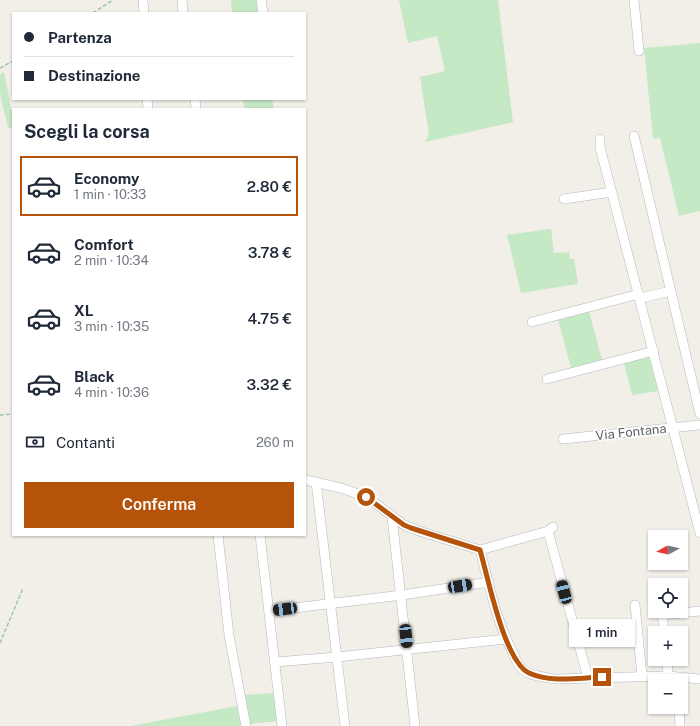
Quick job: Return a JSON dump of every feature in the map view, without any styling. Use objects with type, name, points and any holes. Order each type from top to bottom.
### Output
[{"type":"street","points":[[144,0],[144,12]]},
{"type":"street","points":[[182,0],[183,12]]},
{"type":"street","points":[[261,0],[263,12]]},
{"type":"street","points":[[634,0],[639,51]]},
{"type":"street","points":[[634,136],[700,414]]},
{"type":"street","points":[[600,139],[600,147],[640,296],[672,428],[700,532]]},
{"type":"street","points":[[564,199],[612,192]]},
{"type":"street","points":[[532,322],[640,296],[671,291]]},
{"type":"street","points":[[547,379],[654,351]]},
{"type":"street","name":"Via Fontana","points":[[563,439],[700,425]]},
{"type":"street","points":[[306,480],[341,488],[366,497],[404,525],[419,532],[480,550],[551,529],[588,678]]},
{"type":"street","points":[[316,482],[345,726]]},
{"type":"street","points":[[392,517],[402,595],[415,726]]},
{"type":"street","points":[[218,536],[229,635],[246,726]]},
{"type":"street","points":[[260,536],[282,726]]},
{"type":"street","points":[[480,550],[506,639],[518,664],[523,669],[530,673],[554,679],[648,676]]},
{"type":"street","points":[[269,611],[402,595],[489,582]]},
{"type":"street","points":[[635,605],[642,676]]},
{"type":"street","points":[[688,612],[700,611]]},
{"type":"street","points":[[275,662],[408,650],[506,639]]},
{"type":"street","points":[[688,679],[700,679]]},
{"type":"street","points":[[679,714],[680,726]]},
{"type":"path","points":[[95,12],[113,0]]},
{"type":"path","points":[[0,68],[12,62]]},
{"type":"path","points":[[0,415],[12,414]]},
{"type":"path","points":[[0,643],[23,588]]},
{"type":"green space","points":[[231,0],[259,0],[261,12],[232,12]]},
{"type":"green space","points":[[399,0],[498,0],[513,122],[425,142],[429,134],[420,77],[445,71],[437,36],[408,43]]},
{"type":"green space","points":[[700,43],[700,211],[679,216],[660,138],[653,139],[644,48]]},
{"type":"green space","points":[[4,72],[12,112],[12,127],[8,128],[0,94],[0,74]]},
{"type":"green space","points":[[243,100],[272,100],[274,108],[244,108]]},
{"type":"green space","points":[[551,229],[554,253],[569,252],[570,259],[574,259],[578,284],[521,293],[507,235]]},
{"type":"green space","points":[[589,311],[602,360],[571,368],[558,319]]},
{"type":"green space","points":[[649,356],[658,391],[632,395],[624,363]]},
{"type":"green space","points":[[273,693],[277,721],[250,724],[245,695]]},
{"type":"green space","points":[[237,706],[241,726],[131,726]]},
{"type":"route","points":[[366,497],[404,525],[419,532],[480,550],[501,626],[518,664],[523,669],[541,677],[554,679],[602,677]]}]
